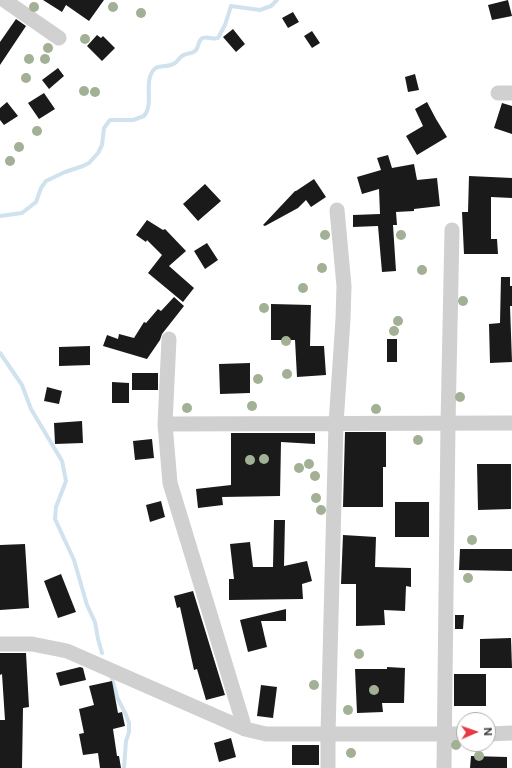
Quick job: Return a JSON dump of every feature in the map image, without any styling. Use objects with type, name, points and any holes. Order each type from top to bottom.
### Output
[{"type":"street","points":[[4,0],[59,38]]},
{"type":"street","points":[[328,768],[336,424],[344,286],[337,210]]},
{"type":"street","points":[[444,768],[452,230]]},
{"type":"street","points":[[169,339],[165,424],[170,484],[245,729]]},
{"type":"street","points":[[165,424],[512,424]]},
{"type":"street","points":[[0,644],[32,644],[67,651],[245,729],[266,734],[456,734]]},
{"type":"street","points":[[496,734],[512,733]]},
{"type":"building","points":[[43,0],[104,0],[89,21],[66,5],[62,12]]},
{"type":"building","points":[[508,0],[512,16],[492,20],[488,5]]},
{"type":"building","points":[[293,12],[299,22],[288,28],[282,18]]},
{"type":"building","points":[[16,19],[26,26],[0,65],[0,42]]},
{"type":"building","points":[[233,29],[245,44],[236,52],[223,37]]},
{"type":"building","points":[[312,31],[320,43],[312,48],[304,36]]},
{"type":"building","points":[[97,35],[101,38],[103,36],[115,48],[102,61],[87,46]]},
{"type":"building","points":[[58,68],[64,76],[49,89],[42,80]]},
{"type":"building","points":[[415,74],[419,90],[408,92],[405,77]]},
{"type":"building","points":[[44,93],[55,109],[39,119],[28,103]]},
{"type":"building","points":[[7,102],[18,116],[4,125],[0,120],[0,108]]},
{"type":"building","points":[[427,102],[447,137],[417,155],[406,136],[423,126],[415,109]]},
{"type":"building","points":[[502,103],[512,106],[512,134],[494,128]]},
{"type":"building","points":[[388,155],[392,168],[414,164],[417,180],[437,178],[440,206],[414,209],[414,211],[396,212],[397,225],[393,225],[396,271],[382,272],[378,226],[353,227],[353,215],[380,214],[379,189],[362,194],[357,177],[381,170],[377,158]]},
{"type":"building","points":[[469,176],[512,178],[512,198],[491,197],[491,239],[497,239],[498,254],[464,254],[462,212],[468,212]]},
{"type":"building","points":[[314,179],[326,197],[311,207],[306,200],[298,208],[265,226],[263,225],[295,191]]},
{"type":"building","points":[[205,184],[221,201],[198,221],[183,204]]},
{"type":"building","points":[[147,220],[163,230],[165,229],[186,251],[169,266],[194,288],[183,302],[148,273],[162,255],[147,240],[146,242],[136,235]]},
{"type":"building","points":[[207,243],[218,260],[205,269],[194,251]]},
{"type":"building","points":[[501,277],[510,277],[510,286],[512,286],[512,306],[510,306],[512,362],[490,363],[489,324],[500,323]]},
{"type":"building","points":[[174,297],[184,306],[162,334],[160,340],[147,359],[103,346],[107,335],[118,339],[119,334],[134,338],[144,322],[146,323],[158,309],[161,311]]},
{"type":"building","points":[[271,304],[311,305],[310,346],[324,346],[326,375],[297,377],[295,340],[271,340]]},
{"type":"building","points":[[387,339],[397,339],[397,362],[387,362]]},
{"type":"building","points":[[90,346],[90,365],[59,366],[59,347]]},
{"type":"building","points":[[250,363],[250,393],[220,394],[219,364]]},
{"type":"building","points":[[132,373],[158,373],[158,390],[132,390]]},
{"type":"building","points":[[112,382],[129,383],[129,403],[112,403]]},
{"type":"building","points":[[47,387],[62,391],[59,404],[44,401]]},
{"type":"building","points":[[82,421],[83,443],[55,444],[54,423]]},
{"type":"building","points":[[345,432],[386,432],[386,467],[383,467],[383,507],[343,507]]},
{"type":"building","points":[[231,433],[315,433],[315,444],[281,442],[280,496],[222,497],[223,505],[198,508],[196,489],[231,485]]},
{"type":"building","points":[[152,439],[154,458],[135,460],[133,441]]},
{"type":"building","points":[[477,464],[511,464],[511,509],[478,510]]},
{"type":"building","points":[[161,501],[165,517],[150,522],[146,505]]},
{"type":"building","points":[[395,502],[429,502],[429,537],[395,537]]},
{"type":"building","points":[[274,520],[285,520],[284,566],[307,561],[312,581],[302,584],[303,599],[229,600],[229,579],[234,579],[230,544],[250,542],[253,567],[273,567]]},
{"type":"building","points":[[343,535],[376,537],[375,567],[411,568],[411,587],[406,586],[405,611],[384,610],[385,625],[356,626],[356,584],[341,584]]},
{"type":"building","points":[[25,544],[29,608],[0,610],[0,545]]},
{"type":"building","points":[[460,549],[512,549],[512,571],[459,570]]},
{"type":"building","points":[[61,574],[76,612],[58,618],[44,581]]},
{"type":"building","points":[[193,591],[225,695],[206,700],[197,669],[194,670],[180,607],[177,608],[174,596]]},
{"type":"building","points":[[286,609],[286,621],[261,621],[267,647],[248,652],[240,620]]},
{"type":"building","points":[[455,615],[464,615],[463,629],[455,629]]},
{"type":"building","points":[[511,638],[512,668],[480,668],[480,639]]},
{"type":"building","points":[[0,653],[26,653],[29,707],[23,708],[22,768],[0,768],[0,720],[5,720],[2,674],[0,675]]},
{"type":"building","points":[[80,667],[83,668],[86,680],[60,686],[56,673]]},
{"type":"building","points":[[387,667],[405,668],[404,703],[382,703],[383,712],[357,713],[355,669],[387,669]]},
{"type":"building","points":[[454,674],[486,674],[486,706],[454,706]]},
{"type":"building","points":[[112,681],[118,713],[122,712],[125,726],[113,729],[117,756],[119,756],[121,768],[100,768],[98,753],[83,755],[79,734],[84,733],[79,709],[94,705],[89,686]]},
{"type":"building","points":[[261,685],[277,687],[273,718],[257,716]]},
{"type":"building","points":[[231,738],[236,757],[219,762],[214,743]]},
{"type":"building","points":[[292,745],[319,745],[319,765],[292,765]]},
{"type":"building","points":[[471,756],[507,757],[507,768],[470,768]]},
{"type":"waterway","points":[[0,216],[22,213],[36,202],[41,188],[46,181],[89,163],[98,153],[102,145],[104,128],[110,120],[133,120],[144,116],[147,112],[149,102],[150,77],[154,69],[157,67],[171,65],[180,57],[194,52],[198,48],[200,40],[203,38],[218,38],[225,25],[231,6],[260,10],[271,6],[277,0]]},
{"type":"waterway","points":[[0,353],[22,385],[31,409],[62,461],[66,481],[56,507],[55,519],[74,560],[87,605],[95,622],[102,653]]},
{"type":"waterway","points":[[112,678],[117,697],[129,723],[124,768]]}]
